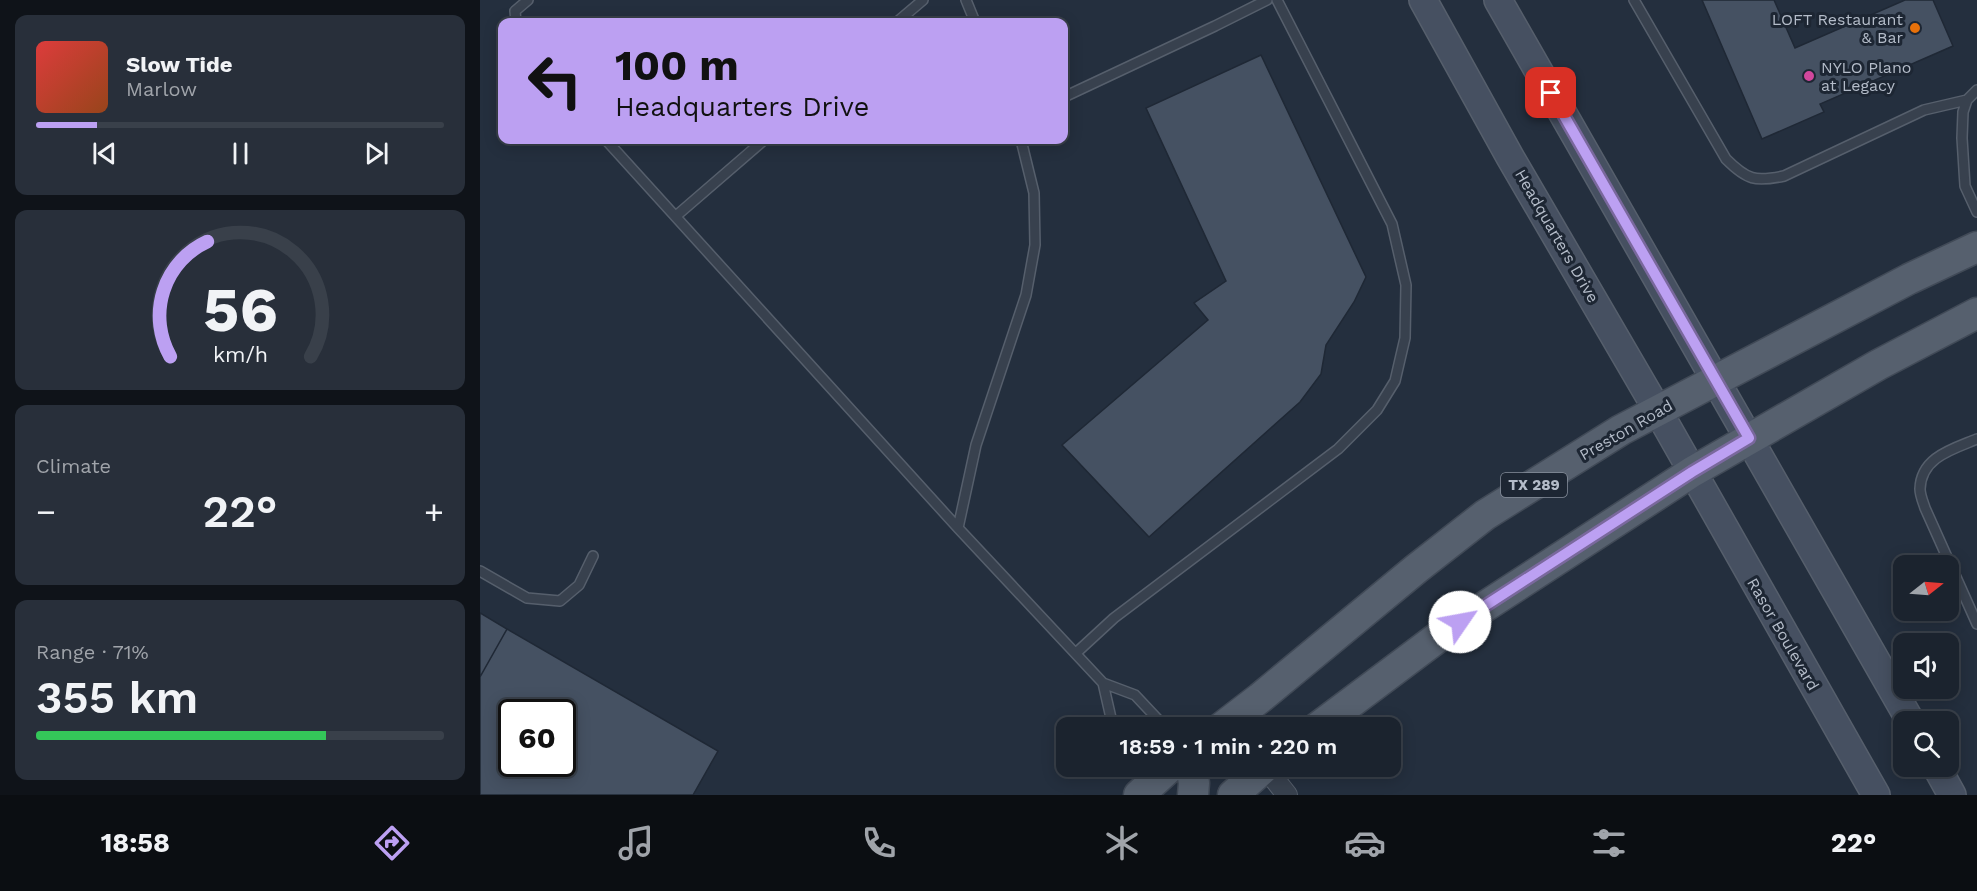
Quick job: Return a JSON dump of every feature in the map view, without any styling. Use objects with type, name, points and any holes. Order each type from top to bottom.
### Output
[{"type":"main road","points":[[1498,0],[1905,711]]},
{"type":"main road","name":"Headquarters Drive","points":[[1428,2],[1510,158],[1692,472]]},
{"type":"main road","name":"Preston Road","points":[[1235,717],[1485,515],[1621,430],[1909,279],[1977,247]]},
{"type":"main road","points":[[1332,717],[1441,634],[1692,472],[1878,365],[1977,313]]},
{"type":"main road","name":"Rasor Boulevard","points":[[1692,472],[1876,795]]},
{"type":"main road","points":[[1257,717],[1260,698]]},
{"type":"main road","points":[[1193,777],[1193,795]]},
{"type":"main road","points":[[1233,795],[1254,777]]},
{"type":"main road","points":[[1942,777],[1952,795]]},
{"type":"street","points":[[1274,777],[1287,795]]},
{"type":"lane","points":[[516,18],[515,11],[528,0]]},
{"type":"lane","points":[[902,18],[923,0]]},
{"type":"lane","points":[[966,0],[973,18]]},
{"type":"lane","points":[[1068,95],[1215,27],[1267,0]]},
{"type":"lane","points":[[1076,653],[1114,618],[1338,449],[1377,410],[1395,381],[1405,338],[1406,285],[1392,224],[1277,0]]},
{"type":"lane","points":[[1634,0],[1726,159],[1741,174],[1763,180],[1784,176],[1924,110],[1967,100]]},
{"type":"lane","points":[[1977,90],[1967,100],[1963,112],[1962,138],[1965,186],[1977,212]]},
{"type":"lane","points":[[610,144],[958,528],[1103,683],[1135,695],[1156,717]]},
{"type":"lane","points":[[676,216],[759,144]]},
{"type":"lane","points":[[958,528],[976,445],[1026,295],[1035,245],[1034,194],[1022,144]]},
{"type":"lane","points":[[1977,439],[1933,459],[1924,473],[1920,489],[1925,508],[1975,613],[1977,624]]},
{"type":"lane","points":[[480,571],[526,598],[560,601],[579,585],[593,556]]},
{"type":"lane","points":[[1103,683],[1112,717]]},
{"type":"building","name":"NYLO Plano at Legacy","points":[[1702,0],[1774,0],[1795,48],[1905,0],[1933,0],[1953,46],[1820,104],[1824,112],[1762,139]]},
{"type":"building","points":[[1261,55],[1366,277],[1354,302],[1326,345],[1321,374],[1300,402],[1149,537],[1062,445],[1208,320],[1194,303],[1226,281],[1146,108]]},
{"type":"building","points":[[480,613],[507,629],[480,677]]},
{"type":"building","points":[[507,629],[718,751],[693,795],[480,795],[480,677]]},
{"type":"place","name":"LOFT Restaurant & Bar","points":[[1915,28]]},
{"type":"place","name":"NYLO Plano at Legacy","points":[[1809,76]]},
{"type":"route","points":[[1460,622],[1692,472],[1749,438],[1551,93]]}]
